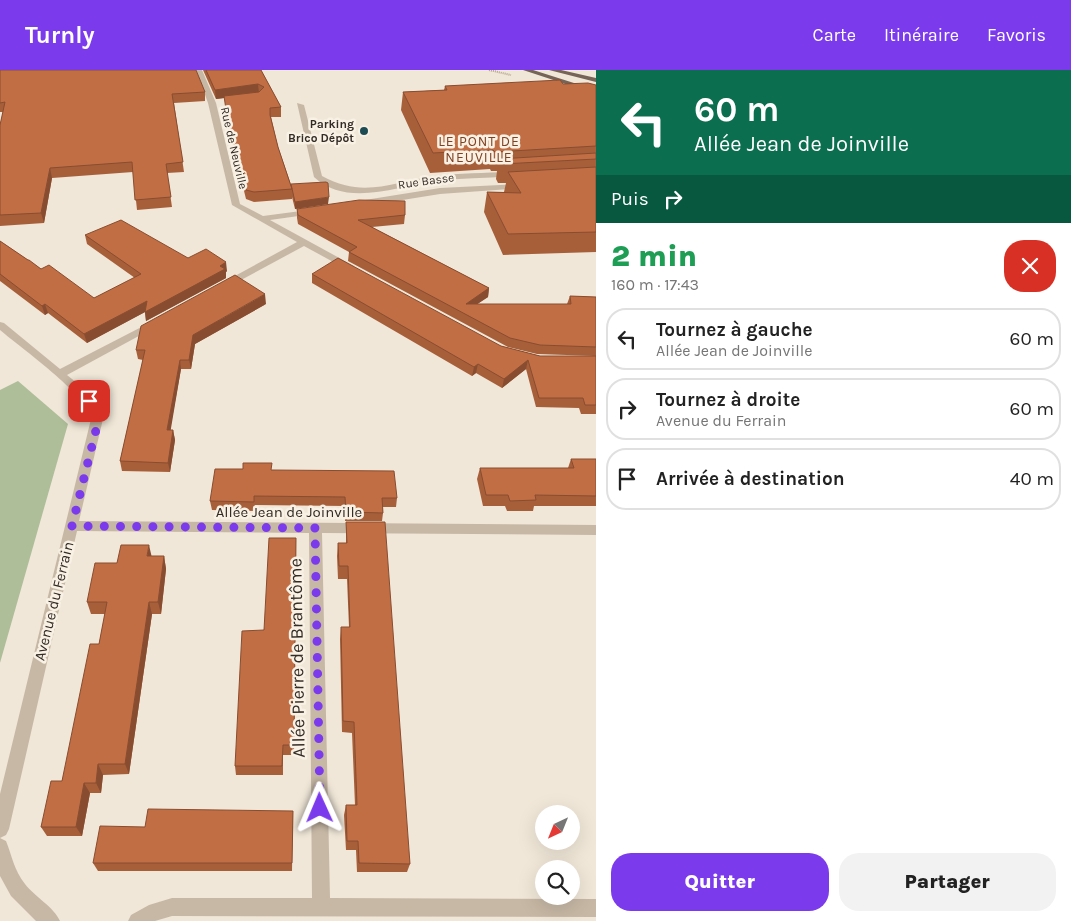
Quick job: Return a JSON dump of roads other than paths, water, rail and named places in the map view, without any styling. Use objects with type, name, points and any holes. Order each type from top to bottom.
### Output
[{"type":"main road","points":[[526,70],[596,92]]},
{"type":"main road","points":[[552,70],[596,80]]},
{"type":"street","name":"Rue de Neuville","points":[[200,70],[216,103],[234,200],[241,209],[363,275]]},
{"type":"street","points":[[542,84],[596,101]]},
{"type":"street","points":[[300,105],[318,177],[331,186],[352,191],[397,188],[433,180],[519,174]]},
{"type":"street","name":"Rue Basse","points":[[356,204],[440,191],[531,185]]},
{"type":"street","points":[[261,219],[318,210]]},
{"type":"street","points":[[217,290],[304,242]]},
{"type":"street","points":[[60,374],[165,318]]},
{"type":"street","name":"Avenue du Ferrain","points":[[0,325],[60,374],[89,401],[97,419],[0,829]]},
{"type":"street","name":"Allée Jean de Joinville","points":[[72,526],[596,530]]},
{"type":"street","name":"Allée Pierre de Brantôme","points":[[315,528],[321,908]]},
{"type":"street","points":[[0,847],[1,859],[11,882],[23,897],[52,921]]},
{"type":"street","points":[[137,921],[155,911],[172,906],[596,908]]},
{"type":"place","name":"Parking Brico Dépôt","points":[[364,131]]},
{"type":"district","name":"LE PONT DE NEUVILLE","points":[[479,149]]}]
